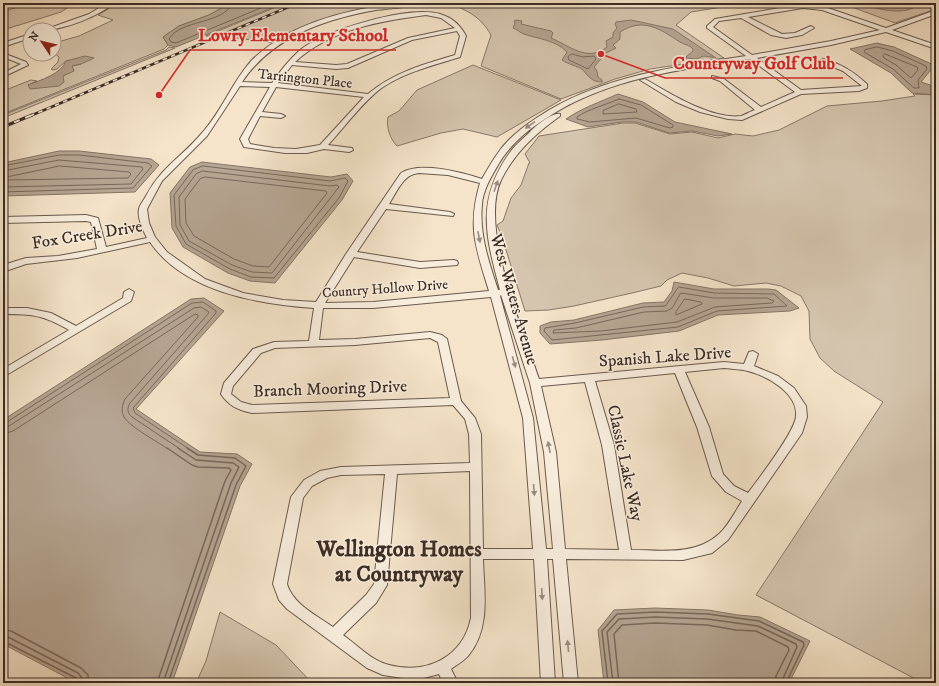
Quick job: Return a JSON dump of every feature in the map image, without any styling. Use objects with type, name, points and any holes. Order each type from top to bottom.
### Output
[{"type":"street","points":[[62,25],[91,14],[111,3]]},
{"type":"street","name":"Country Hollow Drive","points":[[418,3],[364,11],[317,25],[286,38],[256,60],[210,128],[160,178],[143,208],[146,226],[158,249],[191,275],[224,290],[273,302],[319,306],[359,305],[505,292]]},
{"type":"street","points":[[800,92],[709,27],[717,20],[803,6],[823,8],[923,44],[936,47]]},
{"type":"street","points":[[364,11],[379,21]]},
{"type":"street","name":"West Waters Avenue","points":[[571,683],[550,452],[535,383],[505,292],[492,241],[490,213],[492,198],[500,174],[514,152],[536,130],[572,107],[596,96],[643,80],[754,59],[885,30],[936,12]]},
{"type":"street","points":[[410,15],[440,15],[453,22],[460,30],[463,36],[458,56],[417,68],[381,86],[369,96],[323,147],[310,152],[300,152],[254,147],[247,144],[244,139],[290,63],[310,47],[325,38],[379,21],[410,15]]},
{"type":"street","points":[[742,16],[778,35],[786,36],[807,32],[811,28]]},
{"type":"street","name":"West Waters Avenue","points":[[548,683],[540,556],[528,418],[477,232],[478,203],[484,182],[501,153],[526,128],[556,108],[584,94],[612,84],[657,72],[821,50],[892,33],[936,18]]},
{"type":"street","points":[[290,63],[336,67],[348,66],[410,39],[460,30]]},
{"type":"street","points":[[3,45],[22,39]]},
{"type":"street","points":[[923,44],[936,39]]},
{"type":"street","points":[[3,55],[24,63],[25,66],[3,75]]},
{"type":"street","points":[[643,80],[681,103],[702,112],[742,118],[800,92],[859,89],[865,87],[857,78],[835,64],[823,61]]},
{"type":"street","points":[[714,77],[722,80],[760,110]]},
{"type":"street","name":"Tarrington Place","points":[[239,84],[275,86],[369,96]]},
{"type":"street","points":[[258,114],[281,116]]},
{"type":"street","points":[[323,147],[349,150]]},
{"type":"street","points":[[314,343],[319,306],[324,295],[404,175],[411,171],[420,170],[472,177],[484,182]]},
{"type":"street","points":[[383,206],[450,214]]},
{"type":"street","points":[[3,220],[86,218],[95,220],[102,250]]},
{"type":"street","name":"Fox Creek Drive","points":[[3,269],[19,262],[33,259],[66,257],[153,239]]},
{"type":"street","points":[[350,254],[420,265],[454,263]]},
{"type":"street","points":[[3,374],[128,299],[129,292]]},
{"type":"street","points":[[3,311],[27,311],[51,316],[77,330]]},
{"type":"street","name":"Branch Mooring Drive","points":[[456,401],[252,409],[240,407],[232,402],[226,394],[228,385],[257,351],[274,345],[430,335],[438,337],[443,341],[456,401],[460,408],[470,418],[475,434],[476,466],[478,618],[475,632],[463,652],[442,667],[416,674],[388,671],[372,664],[333,636],[292,605],[284,596],[280,584],[297,497],[308,483],[324,474],[341,471],[476,466]]},
{"type":"street","points":[[748,368],[753,354]]},
{"type":"street","name":"Spanish Lake Drive","points":[[477,554],[540,556],[683,555],[708,549],[724,537],[750,500],[798,430],[802,415],[797,400],[785,386],[768,375],[748,368],[724,365],[535,383]]},
{"type":"street","points":[[678,370],[703,427],[718,476],[730,489],[750,500]]},
{"type":"street","name":"Classic Lake Way","points":[[589,378],[608,445],[626,555]]},
{"type":"street","points":[[333,636],[371,598],[380,585],[391,470]]},
{"type":"street","points":[[442,667],[451,683]]},
{"type":"shaded area","points":[[29,3],[75,3],[61,12],[29,22],[22,22],[22,24],[3,30],[3,12]]},
{"type":"shaded area","points":[[123,3],[231,3],[209,15],[179,26],[163,37],[168,45],[164,49],[3,114],[3,91],[31,80],[37,81],[28,85],[63,76],[72,66],[81,64],[66,61],[57,69],[51,69],[58,62],[62,62],[62,41],[79,36],[113,20],[98,15],[113,6]]},
{"type":"shaded area","points":[[286,3],[410,3],[381,7],[330,19],[275,43],[228,37],[206,36]]},
{"type":"shaded area","points":[[450,3],[747,3],[691,12],[676,25],[724,58],[650,69],[615,79],[561,99],[481,66],[491,35],[483,23],[478,19]]},
{"type":"shaded area","points":[[841,3],[936,3],[936,9],[895,23]]},
{"type":"shaded area","points":[[169,47],[175,48],[3,118],[3,115],[166,50]]},
{"type":"shaded area","points":[[473,65],[561,100],[497,137],[463,129],[441,133],[397,146],[389,133],[388,117],[399,111],[417,90]]},
{"type":"shaded area","points":[[913,94],[936,95],[936,683],[923,683],[756,595],[883,402],[834,371],[820,358],[810,339],[809,311],[801,296],[781,286],[766,283],[734,286],[708,278],[682,273],[667,280],[661,286],[574,306],[549,310],[525,311],[497,225],[503,221],[511,198],[521,185],[530,163],[525,154],[539,136],[623,123],[635,123],[670,134],[692,132],[718,138],[735,134],[753,136],[779,130],[827,106],[882,101],[915,96]]},
{"type":"shaded area","points":[[220,612],[276,645],[312,683],[196,683],[206,661]]},
{"type":"water","points":[[231,3],[284,3],[176,47],[168,45],[163,37],[179,26],[209,15]]},
{"type":"water","points":[[867,3],[917,3],[917,6],[911,9],[893,11],[867,6]]},
{"type":"water","points":[[631,20],[673,29],[716,58],[704,56],[696,59],[686,58],[693,51],[693,49],[651,26],[636,25],[620,32],[620,39],[613,45],[616,48],[606,53],[594,67],[597,71],[598,77],[602,80],[602,82],[599,82],[591,78],[583,70],[562,60],[567,52],[563,48],[547,40],[523,33],[513,28],[515,23],[514,21],[522,21],[521,24],[551,31],[553,33],[551,38],[578,51],[593,53],[607,47],[606,41],[613,37],[613,33],[617,28],[615,24],[616,22]]},
{"type":"water","points":[[877,43],[894,47],[936,66],[936,70],[930,71],[921,82],[936,87],[936,95],[912,93],[891,73],[850,49]]},
{"type":"water","points":[[85,56],[94,58],[72,66],[74,71],[63,76],[64,82],[59,86],[30,89],[28,85],[44,79],[60,70],[66,61]]},
{"type":"water","points":[[618,94],[643,102],[675,122],[732,134],[718,136],[692,131],[669,133],[636,122],[622,122],[588,127],[566,119],[585,108]]},
{"type":"water","points":[[59,151],[79,151],[151,159],[159,165],[135,192],[3,196],[3,163]]},
{"type":"water","points":[[202,162],[331,177],[347,174],[353,181],[342,200],[275,283],[250,281],[228,273],[183,247],[172,228],[170,193],[190,167]]},
{"type":"water","points":[[674,282],[714,289],[776,290],[799,308],[790,311],[718,315],[679,331],[602,340],[550,344],[540,333],[540,326],[551,322],[574,320],[643,303],[664,302],[672,291]]},
{"type":"water","points":[[204,298],[224,311],[136,409],[200,452],[237,454],[252,464],[240,486],[172,683],[77,683],[3,644],[3,420],[191,299]]},
{"type":"water","points":[[655,608],[708,610],[760,617],[810,641],[789,683],[604,683],[598,630],[614,610]]},
{"type":"railway","points":[[30,116],[298,3]]},
{"type":"railway","points":[[3,127],[32,115]]},
{"type":"place","name":"Countryway Golf Club","points":[[601,54]]},
{"type":"place","name":"Lowry Elementary School","points":[[159,95]]},
{"type":"district","name":"Wellington Homes at Countryway","points":[[399,560]]}]
